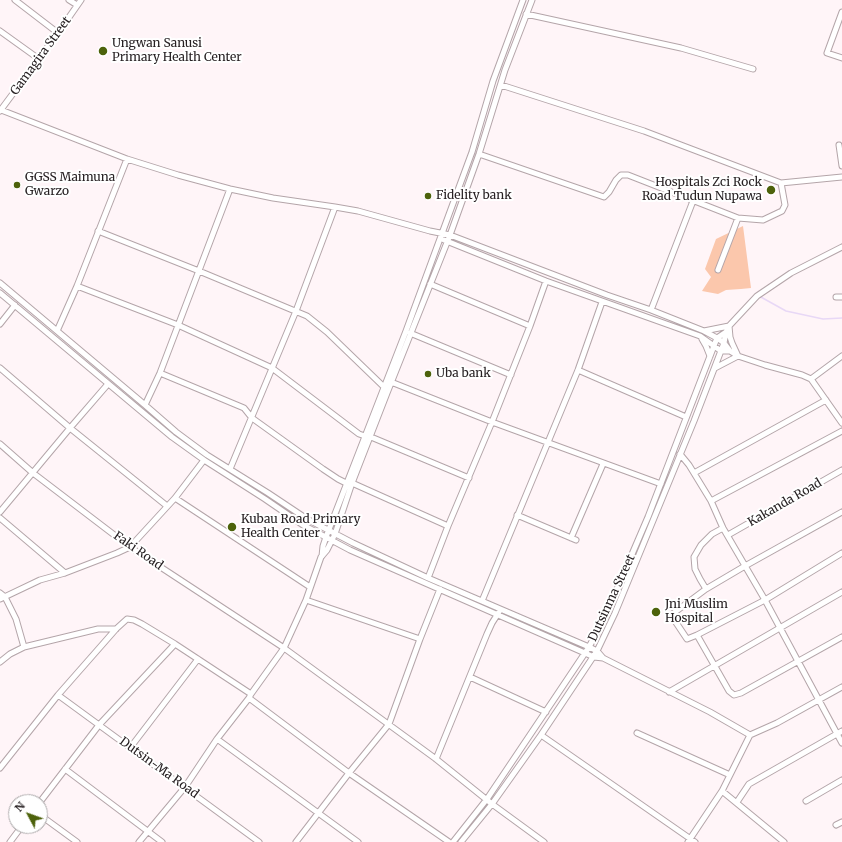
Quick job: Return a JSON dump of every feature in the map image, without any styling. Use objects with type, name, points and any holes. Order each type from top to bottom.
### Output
[{"type":"street","points":[[15,0],[58,34]]},
{"type":"street","points":[[69,0],[77,5]]},
{"type":"street","name":"Gamagira Street","points":[[0,111],[40,59],[81,0]]},
{"type":"street","points":[[368,436],[384,387],[472,152],[493,81],[523,0]]},
{"type":"street","points":[[322,558],[323,546],[328,530],[391,382],[450,235],[479,154],[505,70],[532,0]]},
{"type":"street","points":[[842,12],[827,53],[842,58]]},
{"type":"street","points":[[526,14],[681,48],[753,69]]},
{"type":"street","points":[[0,32],[40,59]]},
{"type":"street","points":[[501,85],[644,131],[781,183],[842,177]]},
{"type":"street","points":[[0,111],[127,159],[230,190],[273,198],[335,206],[442,235],[450,235],[704,331],[724,343],[730,352]]},
{"type":"street","points":[[839,145],[842,166]]},
{"type":"street","points":[[479,154],[604,197],[620,175],[628,175],[738,218],[763,220],[782,211],[785,205],[781,183]]},
{"type":"street","points":[[57,331],[77,286],[127,159]]},
{"type":"street","points":[[145,405],[160,374],[230,190]]},
{"type":"street","points":[[651,310],[693,200]]},
{"type":"street","points":[[230,469],[296,311],[335,206]]},
{"type":"street","points":[[718,270],[738,218]]},
{"type":"street","points":[[98,231],[308,316],[384,387]]},
{"type":"street","points":[[442,235],[447,242],[546,281],[700,336],[721,351],[730,352],[738,356],[811,379],[842,423]]},
{"type":"street","name":"Dutsinma Street","points":[[461,842],[492,804],[594,657],[615,613],[680,454],[715,368],[729,326],[757,296],[791,273],[842,246]]},
{"type":"street","points":[[428,578],[511,375],[546,281]]},
{"type":"street","points":[[0,283],[176,432],[207,455],[307,519],[353,543],[482,601],[499,612],[594,657],[603,658],[750,734]]},
{"type":"street","points":[[430,284],[530,326]]},
{"type":"street","points":[[77,286],[178,325],[272,368],[359,434],[368,436],[469,478]]},
{"type":"street","points":[[0,293],[172,437],[204,460],[303,525],[350,550],[440,589],[589,647],[597,651],[603,658]]},
{"type":"street","points":[[836,297],[842,297]]},
{"type":"street","points":[[482,601],[578,370],[602,302]]},
{"type":"street","points":[[0,324],[15,305]]},
{"type":"street","points":[[704,331],[729,326],[730,337],[738,356]]},
{"type":"street","points":[[716,338],[726,332]]},
{"type":"street","points":[[410,333],[511,375]]},
{"type":"street","points":[[700,336],[710,356]]},
{"type":"street","name":"Dutsinma Street","points":[[453,842],[486,799],[586,653],[605,617],[661,484],[716,338]]},
{"type":"street","points":[[715,368],[738,356]]},
{"type":"street","points":[[811,379],[842,356]]},
{"type":"street","points":[[84,363],[89,358]]},
{"type":"street","points":[[0,368],[70,428],[166,506]]},
{"type":"street","points":[[578,370],[686,417]]},
{"type":"street","points":[[160,374],[244,408],[252,418],[338,479],[448,526]]},
{"type":"street","points":[[391,382],[547,443],[661,484]]},
{"type":"street","points":[[0,512],[108,384]]},
{"type":"street","points":[[694,473],[826,400]]},
{"type":"street","points":[[711,501],[842,431]]},
{"type":"street","name":"Faki Road","points":[[0,444],[33,473],[130,547],[284,648],[436,759],[492,804],[544,842]]},
{"type":"street","points":[[680,454],[690,464],[711,501],[723,528],[765,600],[819,701],[839,732],[842,743]]},
{"type":"street","points":[[2,598],[40,580],[65,573],[130,547],[166,506],[175,498],[204,460]]},
{"type":"street","points":[[517,515],[574,539],[603,464]]},
{"type":"street","name":"Kakanda Road","points":[[728,535],[842,470]]},
{"type":"street","points":[[139,842],[185,787],[217,739],[284,648],[306,600],[322,558],[335,534],[349,483]]},
{"type":"street","points":[[175,498],[310,587]]},
{"type":"street","points":[[842,512],[706,589],[671,615],[687,639],[765,600],[842,553]]},
{"type":"street","points":[[0,518],[65,573]]},
{"type":"street","points":[[706,589],[695,569],[694,557],[701,545],[712,534],[723,528]]},
{"type":"street","points":[[296,842],[388,724],[440,589]]},
{"type":"street","points":[[668,692],[842,592]]},
{"type":"street","points":[[0,593],[16,619],[24,647]]},
{"type":"street","points":[[306,600],[420,640]]},
{"type":"street","points":[[436,759],[492,623],[499,612]]},
{"type":"street","points":[[0,768],[58,695],[116,630],[127,619],[134,620],[176,644],[198,659],[250,696],[349,773],[449,842]]},
{"type":"street","points":[[0,662],[10,654],[24,647],[98,629],[116,630]]},
{"type":"street","points":[[697,635],[729,691],[734,695],[741,693],[842,637]]},
{"type":"street","points":[[46,794],[99,725],[176,644]]},
{"type":"street","points":[[130,748],[198,659]]},
{"type":"street","points":[[470,677],[546,712]]},
{"type":"street","points":[[541,735],[691,841],[722,791],[750,734],[777,723],[842,687]]},
{"type":"street","name":"Dutsin-Ma Road","points":[[58,695],[259,842]]},
{"type":"street","points":[[737,802],[749,784],[839,732]]},
{"type":"street","points":[[637,733],[730,775]]},
{"type":"street","points":[[217,739],[358,842]]},
{"type":"street","points":[[65,769],[162,842]]},
{"type":"street","points":[[806,802],[842,780]]},
{"type":"street","points":[[722,791],[784,842]]},
{"type":"street","points":[[48,821],[77,842]]},
{"type":"street","points":[[836,825],[842,822]]},
{"type":"shaded area","points":[[743,226],[751,288],[726,290],[718,294],[702,291],[711,277],[705,269],[716,239]]},
{"type":"waterway","points":[[759,296],[786,311],[823,319],[842,318]]},
{"type":"place","name":"Ungwan Sanusi Primary Health Center","points":[[103,51]]},
{"type":"place","name":"GGSS Maimuna Gwarzo","points":[[17,185]]},
{"type":"place","name":"Hospitals Zci Rock Road Tudun Nupawa","points":[[771,190]]},
{"type":"place","name":"Fidelity bank","points":[[428,196]]},
{"type":"place","name":"Uba bank","points":[[428,374]]},
{"type":"place","name":"Kubau Road Primary Health Center","points":[[232,527]]},
{"type":"place","name":"Jni Muslim Hospital","points":[[656,612]]}]
